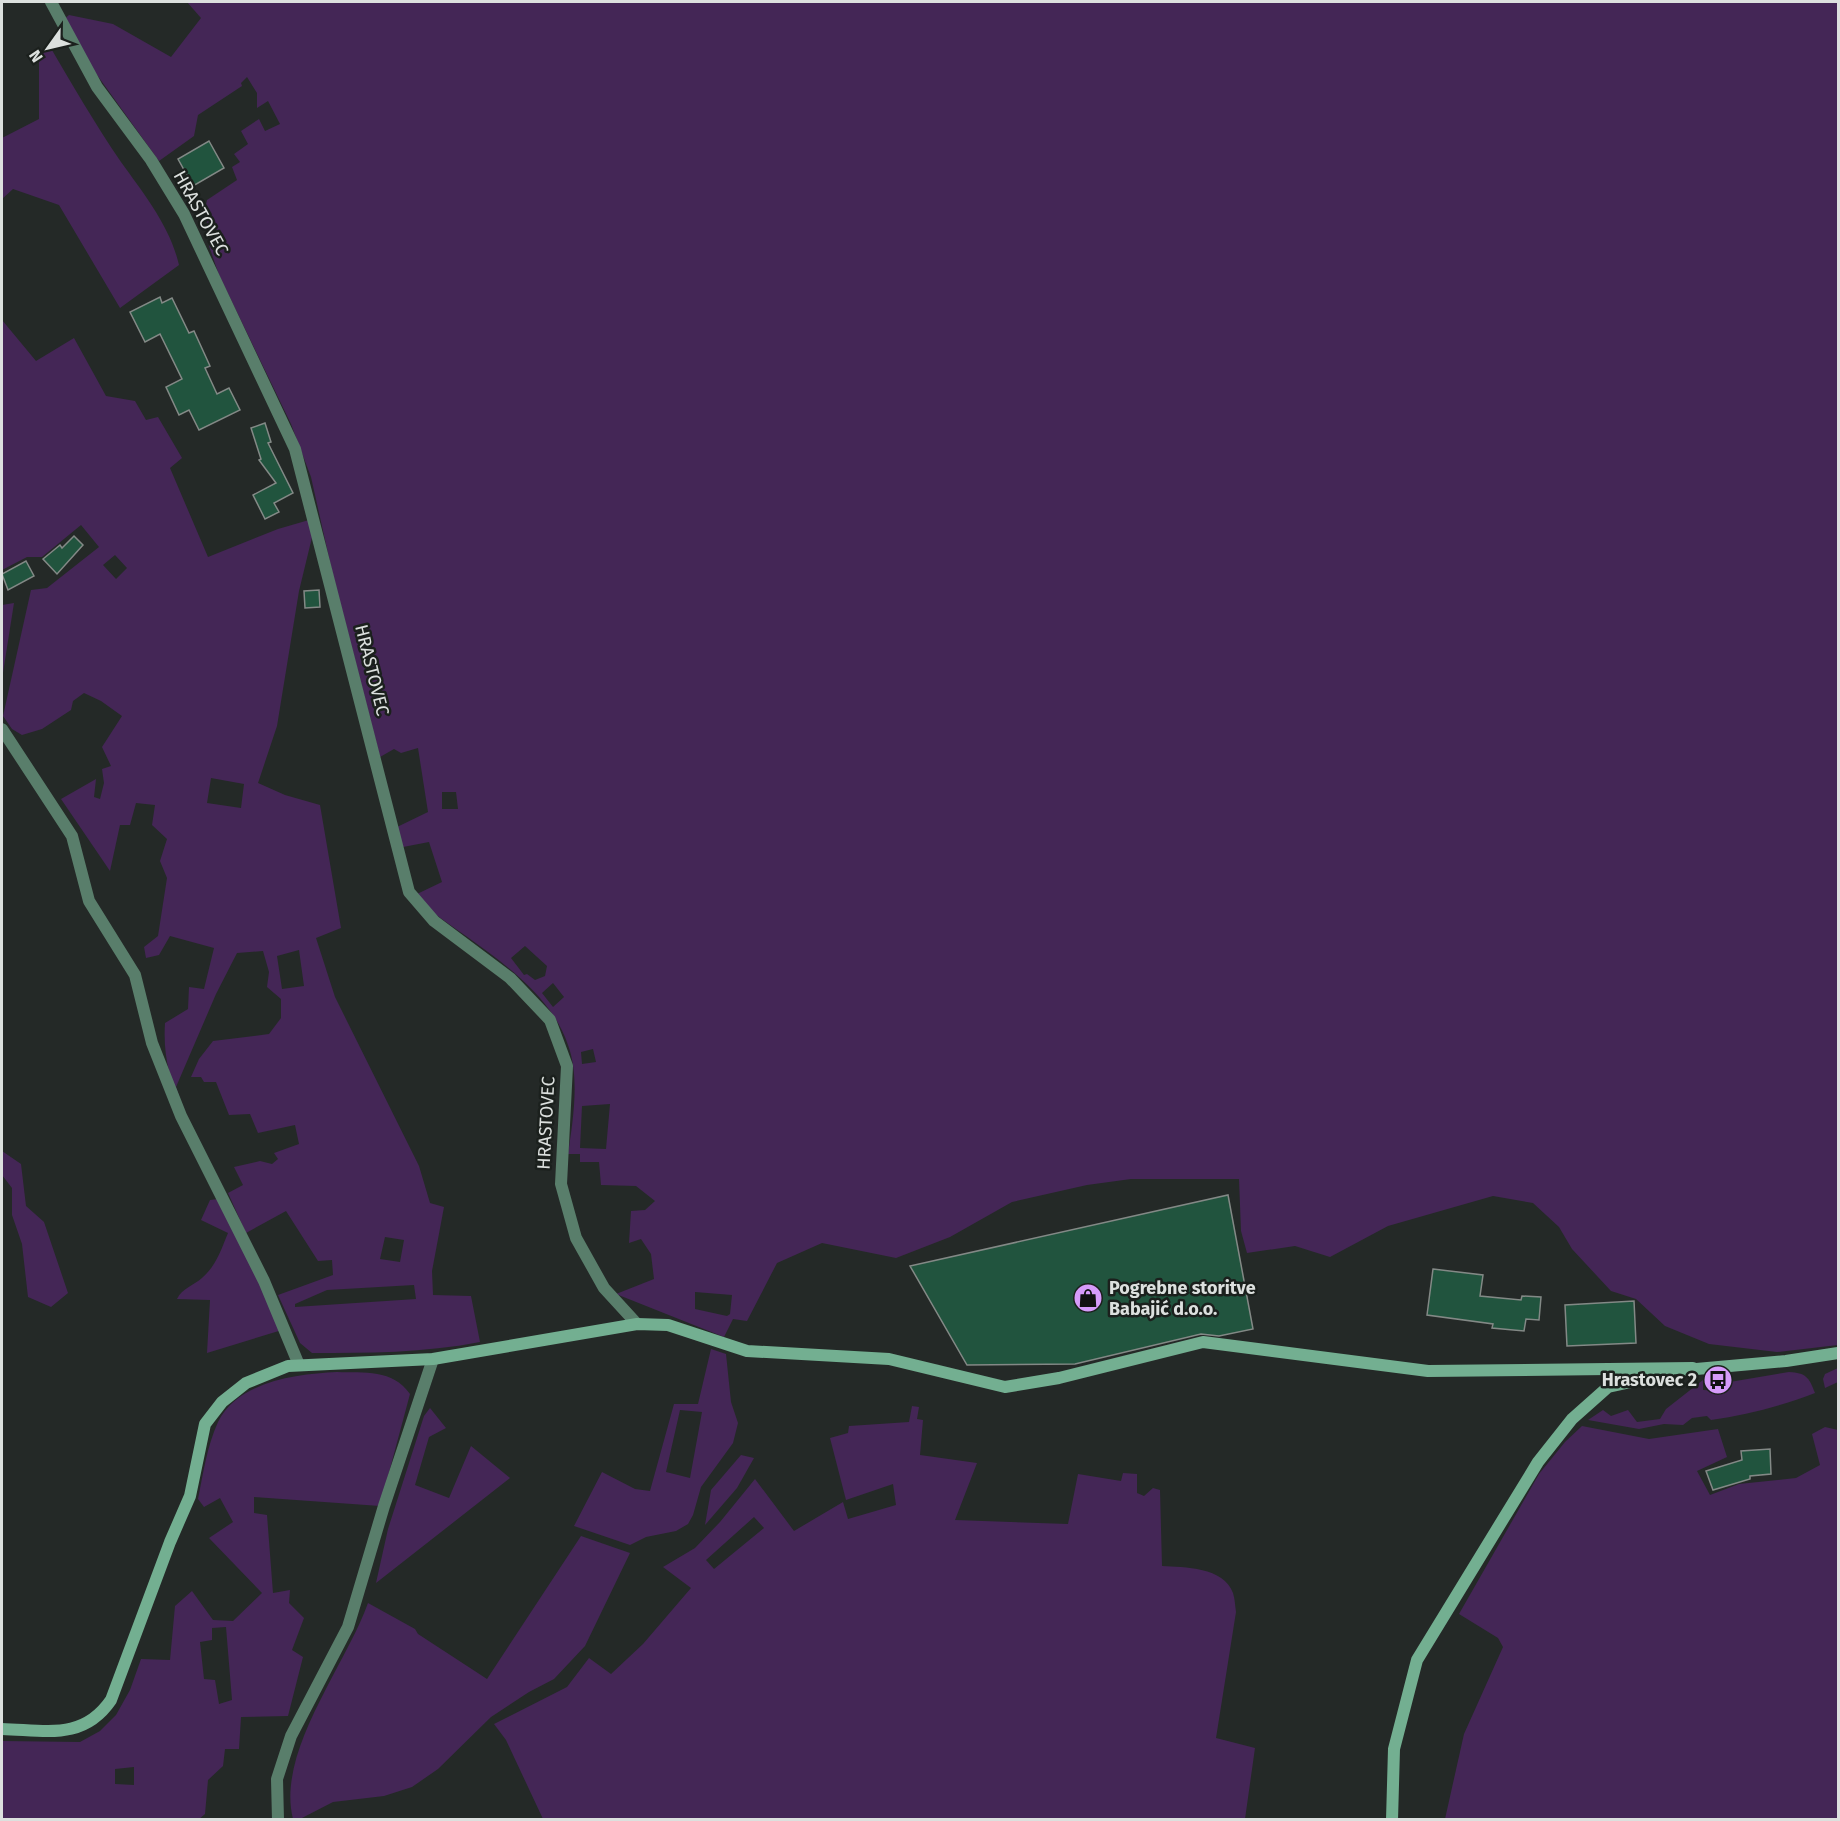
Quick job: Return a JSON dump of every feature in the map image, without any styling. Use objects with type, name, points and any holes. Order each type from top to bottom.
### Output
[{"type":"street","name":"HRASTOVEC","points":[[51,2],[97,87],[151,160],[184,214],[296,448],[409,892],[434,921],[510,978],[550,1020],[567,1066],[561,1184],[576,1238],[604,1288],[637,1324]]},
{"type":"street","points":[[2,729],[72,836],[89,901],[135,975],[152,1043],[181,1116],[264,1281],[299,1365]]},
{"type":"street","points":[[2,1729],[71,1731],[100,1716],[111,1700],[170,1542],[190,1496],[205,1424],[222,1402],[246,1383],[288,1366],[434,1359],[637,1324],[668,1325],[747,1351],[889,1359],[1005,1387],[1059,1378],[1203,1342],[1428,1371],[1693,1368],[1786,1361],[1839,1353]]},
{"type":"street","points":[[278,1820],[277,1779],[291,1736],[348,1627],[384,1506],[434,1359]]},
{"type":"street","points":[[1392,1820],[1394,1749],[1417,1660],[1538,1462],[1572,1419],[1608,1387],[1693,1368]]},
{"type":"shaded area","points":[[187,2],[1838,2],[1838,1345],[1777,1352],[1709,1344],[1665,1326],[1636,1299],[1611,1291],[1572,1249],[1559,1227],[1533,1203],[1493,1196],[1388,1226],[1330,1257],[1295,1246],[1247,1253],[1241,1231],[1239,1179],[1131,1179],[1087,1185],[1012,1202],[950,1237],[896,1258],[822,1243],[777,1263],[747,1321],[733,1319],[724,1337],[616,1294],[654,1279],[651,1254],[641,1239],[629,1243],[631,1211],[645,1210],[655,1201],[636,1186],[601,1185],[599,1162],[580,1162],[580,1154],[568,1154],[572,1127],[574,1071],[568,1045],[558,1024],[545,1004],[528,985],[488,952],[428,909],[417,894],[442,882],[429,842],[403,847],[397,827],[428,812],[418,748],[401,753],[394,749],[380,757],[332,571],[311,477],[291,424],[219,275],[209,246],[211,232],[204,214],[207,200],[237,180],[232,167],[240,162],[234,154],[248,144],[241,131],[259,119],[265,131],[280,124],[268,101],[257,108],[257,93],[247,77],[241,83],[242,86],[198,115],[194,136],[159,161],[87,61],[63,20],[69,15],[113,24],[171,57],[201,18]],"holes":[[[442,792],[456,792],[458,809],[442,809]],[[525,946],[547,966],[545,976],[535,980],[527,974],[524,975],[511,958]],[[553,983],[564,997],[553,1007],[542,993]],[[593,1049],[596,1062],[582,1064],[581,1052]],[[610,1104],[606,1149],[580,1148],[582,1106]],[[695,1292],[732,1295],[730,1314],[727,1316],[695,1309]]]},
{"type":"shaded area","points":[[49,45],[102,133],[163,224],[179,265],[120,308],[59,205],[13,189],[2,199],[2,138],[39,119],[39,55]]},
{"type":"shaded area","points":[[2,320],[36,361],[74,338],[106,396],[135,401],[146,420],[158,417],[182,458],[170,468],[208,557],[278,529],[309,520],[315,525],[299,591],[277,726],[258,783],[285,795],[320,805],[341,928],[316,938],[335,997],[419,1166],[430,1203],[444,1207],[432,1271],[433,1295],[471,1296],[480,1342],[417,1350],[333,1353],[312,1353],[300,1343],[278,1295],[333,1275],[332,1260],[318,1261],[286,1211],[246,1233],[228,1193],[243,1185],[234,1167],[260,1161],[272,1164],[278,1159],[274,1153],[299,1144],[295,1125],[258,1133],[250,1114],[229,1115],[216,1082],[204,1082],[201,1077],[191,1077],[199,1059],[213,1041],[269,1034],[281,1018],[281,999],[267,987],[269,972],[263,951],[237,953],[216,994],[176,1087],[183,1107],[168,1066],[165,1023],[188,1009],[189,987],[204,989],[214,948],[170,936],[159,955],[146,958],[144,947],[158,936],[167,878],[160,861],[167,839],[152,825],[155,805],[136,803],[130,825],[120,825],[110,871],[61,799],[96,779],[94,797],[100,799],[104,783],[102,769],[111,766],[102,747],[122,716],[101,701],[84,693],[73,701],[71,710],[42,729],[22,735],[12,729],[3,716],[31,590],[47,588],[99,547],[81,525],[42,557],[27,557],[2,570]],"holes":[[[115,555],[127,568],[116,579],[103,565]],[[211,778],[244,784],[241,808],[207,803]],[[299,950],[304,986],[282,989],[277,956]],[[385,1237],[404,1240],[400,1262],[380,1259]],[[414,1285],[416,1299],[295,1307],[295,1304],[327,1290]]]},
{"type":"shaded area","points":[[14,603],[2,679],[2,605]]},
{"type":"shaded area","points":[[2,1151],[21,1164],[26,1206],[44,1222],[68,1293],[51,1307],[28,1297],[22,1244],[12,1215],[12,1188],[2,1175]]},
{"type":"shaded area","points":[[218,1199],[282,1330],[207,1353],[210,1300],[177,1299],[207,1273],[223,1246],[228,1233],[201,1220],[210,1200]]},
{"type":"shaded area","points":[[711,1349],[726,1354],[731,1402],[738,1423],[733,1443],[701,1487],[688,1524],[676,1531],[646,1537],[630,1545],[574,1526],[602,1472],[635,1489],[650,1491],[674,1404],[698,1404]],"holes":[[[680,1410],[702,1412],[690,1478],[666,1472]]]},
{"type":"shaded area","points":[[1838,1368],[1838,1382],[1825,1388],[1823,1379],[1825,1374]]},
{"type":"shaded area","points":[[337,1372],[387,1376],[403,1386],[410,1394],[380,1506],[254,1497],[254,1513],[267,1515],[273,1593],[290,1590],[289,1603],[304,1618],[292,1650],[303,1657],[288,1716],[241,1717],[239,1749],[225,1749],[223,1766],[208,1780],[205,1814],[198,1820],[2,1819],[2,1741],[80,1742],[100,1731],[116,1715],[130,1690],[141,1659],[170,1660],[175,1606],[192,1591],[213,1620],[233,1621],[262,1593],[209,1538],[233,1522],[220,1498],[204,1507],[198,1499],[214,1431],[227,1408],[239,1397],[254,1389],[287,1378]],"holes":[[[226,1627],[232,1700],[219,1704],[215,1680],[204,1679],[200,1642],[212,1640],[212,1628]],[[134,1767],[134,1785],[115,1784],[115,1769]]]},
{"type":"shaded area","points":[[1789,1372],[1799,1373],[1806,1377],[1815,1393],[1738,1416],[1711,1420],[1707,1416],[1692,1418],[1683,1425],[1664,1424],[1639,1429],[1588,1420],[1603,1410],[1611,1416],[1628,1410],[1637,1422],[1660,1419],[1666,1409],[1703,1380],[1703,1390],[1720,1391],[1724,1383]]},
{"type":"shaded area","points":[[912,1406],[919,1407],[917,1419],[923,1420],[920,1455],[977,1463],[955,1520],[1068,1524],[1078,1474],[1121,1481],[1123,1473],[1137,1474],[1137,1493],[1144,1496],[1153,1488],[1160,1490],[1162,1566],[1192,1568],[1212,1573],[1228,1584],[1234,1595],[1236,1612],[1216,1738],[1255,1748],[1245,1819],[543,1819],[506,1740],[494,1724],[567,1687],[589,1658],[611,1674],[643,1644],[691,1588],[663,1567],[695,1548],[720,1522],[755,1479],[794,1531],[843,1502],[848,1519],[896,1505],[893,1484],[846,1500],[830,1438],[848,1433],[849,1426],[909,1422]],"holes":[[[754,1517],[764,1528],[714,1569],[706,1560]]]},
{"type":"shaded area","points":[[430,1408],[446,1428],[429,1437],[415,1485],[449,1498],[471,1446],[510,1478],[376,1583],[388,1529],[424,1416]]},
{"type":"shaded area","points":[[1582,1426],[1649,1439],[1718,1429],[1727,1457],[1697,1471],[1710,1495],[1739,1484],[1796,1478],[1820,1465],[1812,1434],[1825,1427],[1838,1430],[1838,1819],[1445,1819],[1464,1734],[1503,1647],[1498,1638],[1459,1614],[1539,1474],[1565,1442]]},
{"type":"shaded area","points":[[741,1455],[754,1458],[737,1488],[705,1525],[711,1490]]},
{"type":"shaded area","points":[[581,1536],[630,1553],[585,1646],[554,1679],[491,1717],[438,1769],[412,1787],[384,1796],[333,1802],[300,1819],[293,1819],[290,1793],[294,1766],[303,1738],[368,1603],[415,1629],[418,1634],[487,1679]]},
{"type":"building","points":[[209,141],[224,168],[193,186],[178,159]]},
{"type":"building","points":[[160,297],[162,303],[172,298],[189,333],[194,331],[210,366],[205,368],[217,394],[229,388],[240,410],[199,430],[189,410],[179,415],[166,387],[182,379],[160,334],[145,342],[130,312]]},
{"type":"building","points":[[265,423],[271,442],[268,443],[293,493],[274,503],[279,512],[265,519],[253,495],[276,483],[259,460],[261,459],[251,428]]},
{"type":"building","points":[[74,536],[83,545],[57,574],[43,559],[60,545],[62,548]]},
{"type":"building","points":[[26,561],[34,576],[8,590],[2,574]]},
{"type":"building","points":[[319,590],[320,607],[305,608],[304,591]]},
{"type":"building","name":"Pogrebne storitve Babajić d.o.o.","points":[[1228,1195],[1253,1329],[1219,1336],[1201,1334],[1075,1364],[967,1365],[910,1266]]},
{"type":"building","points":[[1433,1269],[1483,1275],[1480,1296],[1521,1300],[1522,1296],[1541,1297],[1539,1320],[1526,1319],[1524,1331],[1492,1328],[1493,1324],[1427,1315]]},
{"type":"building","points":[[1634,1301],[1636,1343],[1567,1346],[1565,1305]]},
{"type":"building","points":[[1770,1449],[1771,1474],[1750,1476],[1750,1479],[1713,1490],[1706,1471],[1742,1460],[1741,1451]]},
{"type":"place","name":"Pogrebne storitve Babajić d.o.o.","points":[[1088,1298]]},
{"type":"place","name":"Hrastovec 2","points":[[1718,1380]]}]
